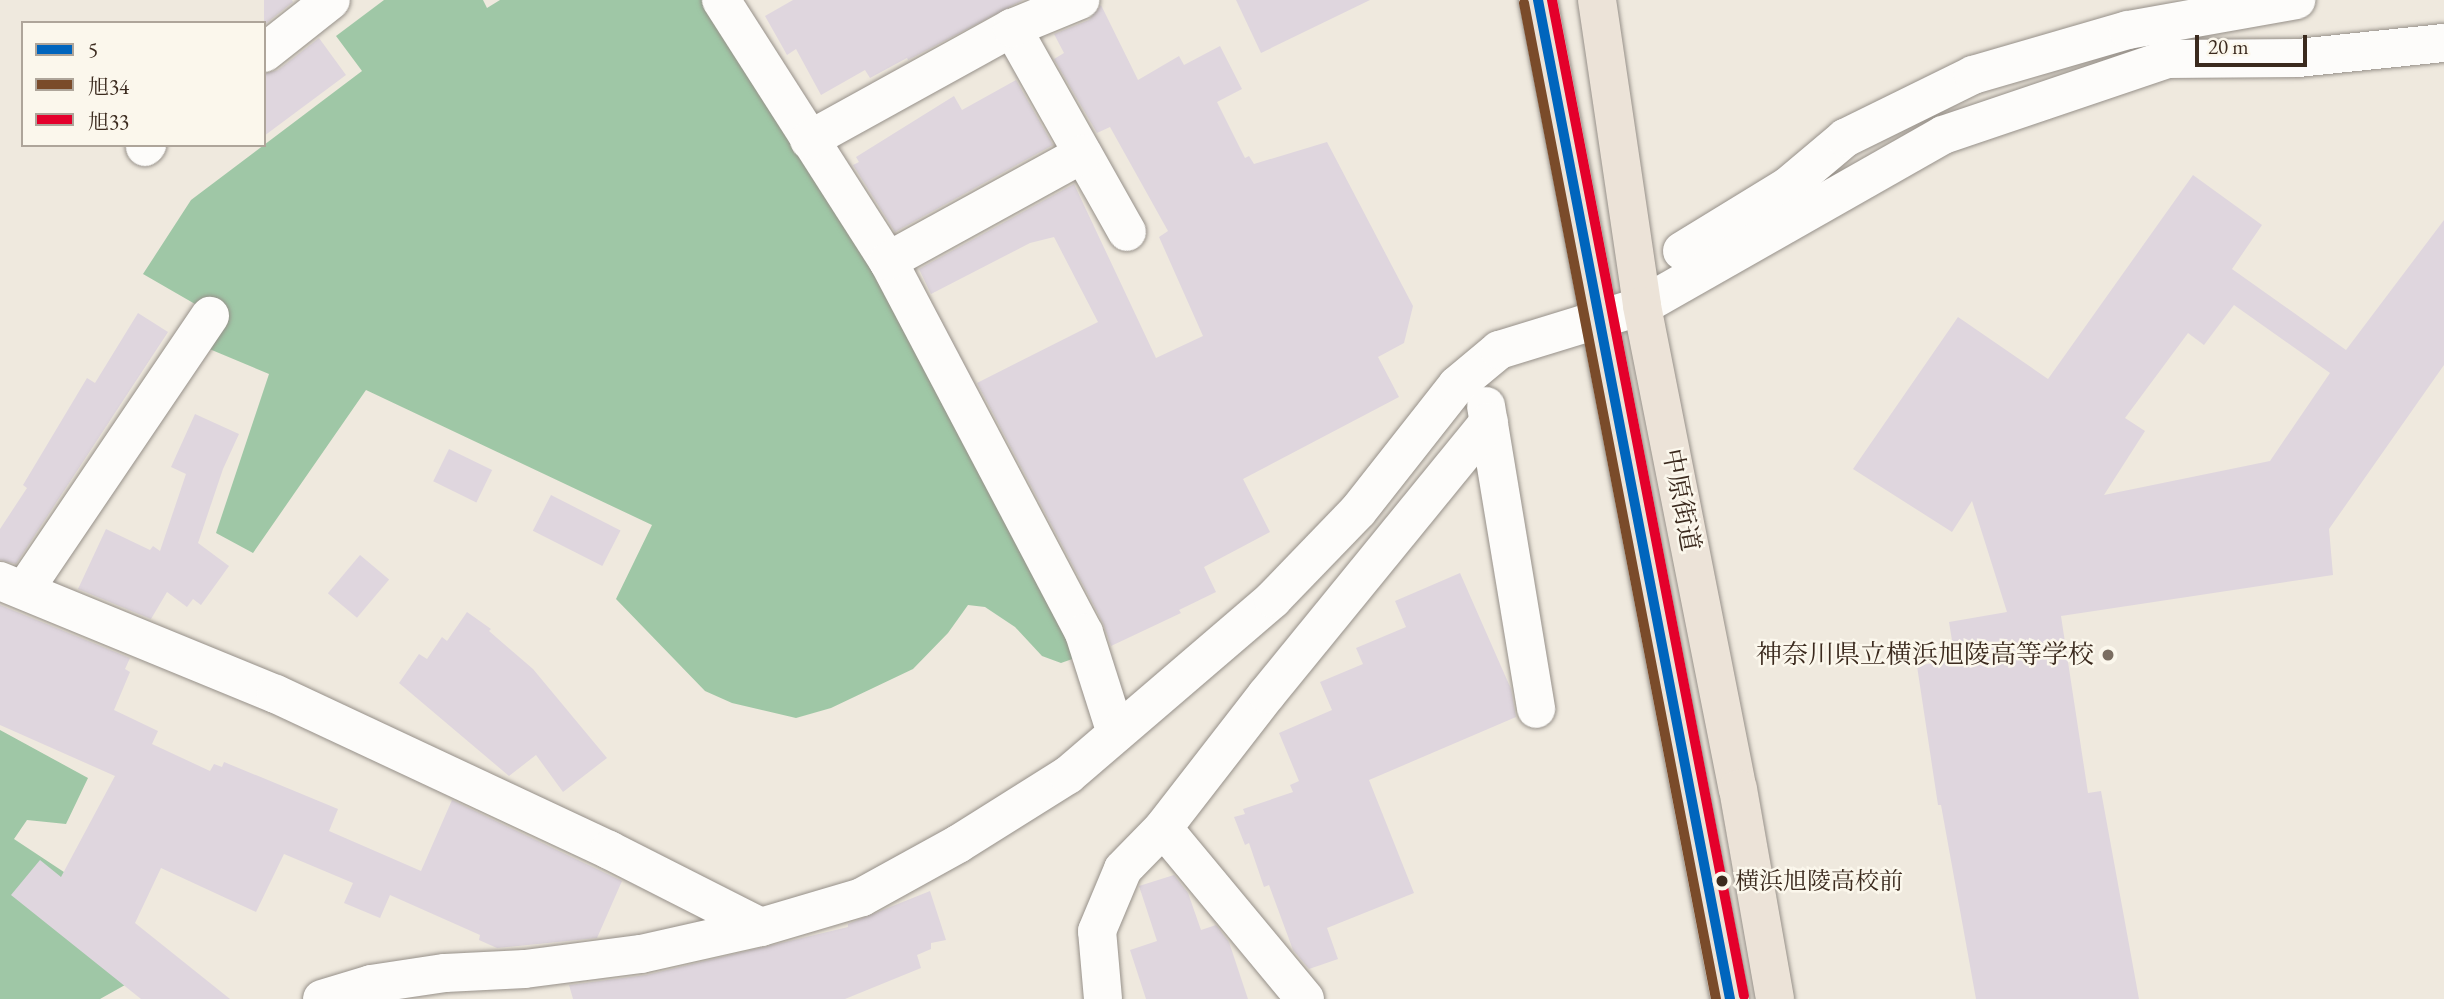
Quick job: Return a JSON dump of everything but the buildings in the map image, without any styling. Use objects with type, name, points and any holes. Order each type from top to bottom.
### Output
[{"type":"main road","name":"中原街道","points":[[1538,0],[1730,999]]},
{"type":"main road","name":"中原街道","points":[[1597,0],[1628,196],[1642,306],[1738,789],[1775,999]]},
{"type":"street","points":[[266,51],[331,0]]},
{"type":"street","points":[[808,140],[1012,28],[1080,0]]},
{"type":"street","points":[[1682,251],[1788,186],[1844,138],[1973,75],[2128,30],[2296,0]]},
{"type":"street","points":[[729,3],[808,140],[888,261],[1084,633],[1116,733]]},
{"type":"street","points":[[1012,28],[1127,232]]},
{"type":"street","points":[[322,999],[371,984],[445,973],[525,969],[641,954],[761,927],[862,897],[958,844],[1068,775],[1273,599],[1358,511],[1457,385],[1499,350],[1597,307],[1642,306],[1943,135],[2166,59],[2298,58],[2444,43]]},
{"type":"street","points":[[888,261],[1083,154]]},
{"type":"street","points":[[210,316],[13,585],[276,694],[609,850],[761,927]]},
{"type":"street","points":[[1479,366],[1536,709]]},
{"type":"street","points":[[1103,999],[1097,931],[1123,869],[1163,828],[1267,694],[1489,422]]},
{"type":"street","points":[[1163,828],[1306,999]]},
{"type":"green space","points":[[384,0],[483,0],[487,8],[500,0],[712,0],[884,263],[1075,658],[1061,663],[1042,656],[1015,627],[985,607],[968,605],[948,633],[913,669],[831,708],[796,718],[732,703],[705,691],[616,599],[652,525],[366,390],[253,553],[216,533],[269,374],[207,348],[221,319],[143,274],[191,200],[261,147],[266,147],[266,143],[362,71],[336,36]]},
{"type":"green space","points":[[0,730],[88,778],[66,824],[27,820],[14,839],[76,880],[125,985],[100,999],[0,999]]},
{"type":"transit line","name":"5","points":[[1538,0],[1730,999]]},
{"type":"transit line","name":"旭33","points":[[1552,0],[1744,996]]},
{"type":"transit line","name":"旭34","points":[[1524,3],[1716,999]]},
{"type":"place","name":"神奈川県立横浜旭陵高等学校","points":[[2108,655]]},
{"type":"place","name":"横浜旭陵高校前","points":[[1722,881]]}]
